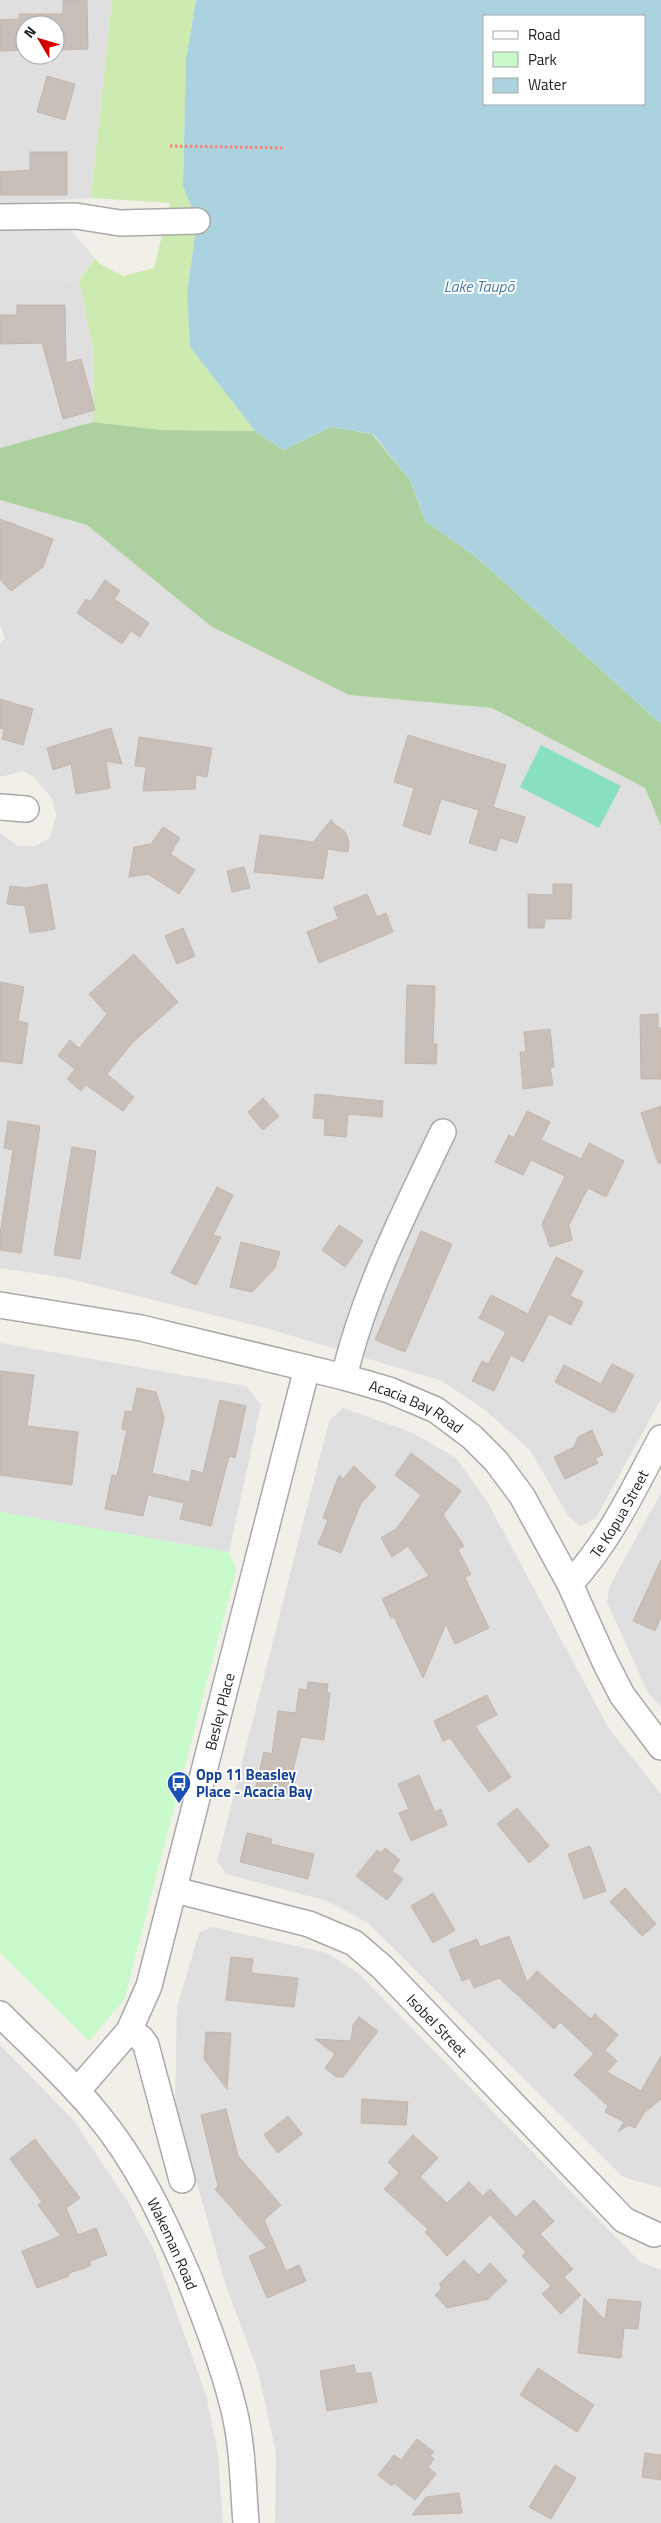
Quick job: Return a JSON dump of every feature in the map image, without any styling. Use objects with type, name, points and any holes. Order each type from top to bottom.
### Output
[{"type":"street","points":[[0,217],[76,216],[120,223],[197,221]]},
{"type":"street","points":[[0,807],[26,809]]},
{"type":"street","points":[[344,1377],[349,1354],[374,1286],[404,1212],[443,1132]]},
{"type":"street","name":"Acacia Bay Road","points":[[0,1305],[141,1328],[344,1377],[389,1390],[436,1410],[472,1436],[496,1462],[522,1496],[570,1584],[605,1662],[622,1694],[661,1746]]},
{"type":"street","name":"Besley Place","points":[[77,2091],[129,2031],[149,1986],[307,1368]]},
{"type":"street","name":"Te Kopua Street","points":[[570,1584],[594,1558],[608,1537],[661,1438]]},
{"type":"street","name":"Isobel Street","points":[[175,1890],[309,1924],[354,1943],[382,1967],[624,2220],[654,2234]]},
{"type":"street","name":"Wakeman Road","points":[[0,2014],[77,2091],[98,2115],[131,2160],[152,2198],[201,2309],[220,2361],[234,2412],[242,2461],[246,2523]]},
{"type":"street","points":[[129,2031],[141,2038],[146,2045],[182,2180]]},
{"type":"path","points":[[170,146],[285,148]]},
{"type":"shaded area","points":[[0,0],[112,0],[91,198],[0,204]]},
{"type":"shaded area","points":[[64,223],[95,258],[79,281],[0,278],[0,224]]},
{"type":"shaded area","points":[[0,278],[79,281],[94,353],[93,422],[0,448]]},
{"type":"shaded area","points":[[0,500],[87,525],[162,580],[212,627],[349,695],[492,708],[645,788],[661,826],[661,1399],[596,1518],[580,1526],[569,1517],[530,1450],[485,1410],[442,1381],[269,1329],[66,1278],[0,1268],[0,833],[18,846],[35,846],[50,838],[56,816],[53,800],[34,777],[23,771],[0,777],[0,644],[5,638],[0,625]]},
{"type":"shaded area","points":[[0,1343],[246,1386],[261,1405],[229,1552],[0,1512]]},
{"type":"shaded area","points":[[343,1408],[413,1433],[456,1458],[488,1503],[608,1727],[661,1794],[661,2188],[623,2177],[368,1923],[327,1901],[226,1874],[217,1861],[329,1421]]},
{"type":"shaded area","points":[[661,1493],[661,1707],[648,1693],[607,1602],[609,1587]]},
{"type":"shaded area","points":[[212,1927],[327,1953],[358,1973],[640,2262],[661,2270],[661,2523],[275,2523],[276,2453],[258,2371],[226,2286],[175,2106],[177,2007],[199,1933]]},
{"type":"shaded area","points":[[0,2045],[74,2121],[126,2199],[155,2252],[206,2395],[218,2453],[223,2523],[0,2523]]},
{"type":"green space","points":[[112,0],[196,0],[186,59],[183,186],[197,221],[187,293],[190,347],[255,431],[161,430],[93,422],[94,353],[79,281],[95,258],[100,264],[123,276],[154,268],[170,203],[91,198]]},
{"type":"green space","points":[[93,422],[161,430],[255,431],[283,450],[331,427],[372,434],[410,480],[425,521],[475,556],[661,724],[661,826],[645,788],[492,708],[349,695],[212,627],[87,525],[0,500],[0,448]]},
{"type":"green space","points":[[541,745],[621,786],[599,828],[520,787]]},
{"type":"green space","points":[[0,1512],[229,1552],[236,1570],[124,2000],[89,2041],[0,1953]]},
{"type":"water","name":"Lake Taupō","points":[[196,0],[661,0],[661,724],[475,556],[425,521],[410,480],[373,434],[331,427],[283,450],[255,431],[190,347],[187,293],[197,221],[183,186],[186,59]]},
{"type":"building","points":[[63,0],[87,0],[88,49],[65,50],[65,15],[19,15],[19,14],[63,14]]},
{"type":"building","points":[[15,19],[15,50],[0,51],[0,20]]},
{"type":"building","points":[[47,76],[75,84],[65,120],[37,112]]},
{"type":"building","points":[[30,152],[67,152],[67,195],[0,195],[0,172],[30,170]]},
{"type":"building","points":[[17,305],[65,305],[66,363],[81,359],[95,410],[63,419],[42,343],[0,344],[0,315],[17,315]]},
{"type":"building","points":[[0,519],[53,539],[43,567],[11,591],[0,580]]},
{"type":"building","points":[[105,580],[120,591],[114,599],[149,623],[140,637],[131,631],[122,644],[77,613],[86,599],[90,602]]},
{"type":"building","points":[[0,699],[33,709],[23,745],[2,739],[4,729],[0,728]]},
{"type":"building","points":[[111,728],[122,764],[106,761],[110,788],[76,794],[71,764],[53,770],[47,748]]},
{"type":"building","points":[[408,735],[506,765],[493,807],[525,817],[517,843],[500,838],[496,851],[469,843],[479,810],[441,799],[430,835],[403,826],[414,788],[394,782]]},
{"type":"building","points":[[139,737],[212,748],[207,777],[196,775],[195,789],[143,791],[146,767],[135,766]]},
{"type":"building","points":[[332,819],[332,822],[345,832],[349,841],[348,852],[328,849],[323,879],[254,872],[260,835],[313,842]]},
{"type":"building","points":[[163,827],[180,838],[170,854],[195,870],[179,894],[148,874],[129,877],[134,847],[151,844]]},
{"type":"building","points":[[244,867],[250,888],[232,892],[227,871]]},
{"type":"building","points":[[47,884],[55,929],[30,933],[25,906],[7,904],[10,886],[26,888]]},
{"type":"building","points":[[553,884],[572,884],[571,919],[545,919],[544,928],[528,928],[528,894],[553,895]]},
{"type":"building","points":[[367,894],[377,917],[386,913],[393,932],[319,963],[307,932],[338,919],[334,907]]},
{"type":"building","points":[[183,928],[195,956],[177,964],[165,936]]},
{"type":"building","points":[[134,954],[178,1002],[132,1043],[107,1074],[134,1097],[123,1111],[86,1085],[81,1091],[67,1079],[75,1069],[58,1056],[70,1040],[79,1048],[107,1014],[89,994]]},
{"type":"building","points":[[0,982],[24,987],[18,1021],[28,1023],[22,1064],[0,1061]]},
{"type":"building","points":[[407,985],[435,986],[433,1044],[437,1044],[436,1064],[405,1063]]},
{"type":"building","points":[[658,1014],[658,1028],[661,1028],[661,1079],[641,1079],[640,1015]]},
{"type":"building","points":[[550,1029],[554,1067],[550,1067],[553,1085],[523,1089],[520,1052],[526,1052],[524,1032]]},
{"type":"building","points":[[315,1094],[383,1101],[382,1117],[348,1114],[346,1137],[324,1135],[325,1119],[313,1118]]},
{"type":"building","points":[[263,1098],[279,1116],[263,1130],[248,1112]]},
{"type":"building","points":[[661,1106],[661,1163],[658,1163],[641,1113]]},
{"type":"building","points":[[527,1111],[550,1122],[541,1140],[581,1159],[589,1143],[624,1161],[606,1197],[588,1188],[569,1225],[572,1240],[550,1247],[542,1224],[565,1176],[531,1160],[523,1175],[495,1162],[509,1135],[514,1138]]},
{"type":"building","points":[[8,1121],[40,1126],[21,1253],[0,1250],[0,1234],[13,1150],[4,1148]]},
{"type":"building","points":[[72,1147],[96,1151],[80,1259],[54,1255]]},
{"type":"building","points":[[217,1187],[233,1195],[213,1235],[221,1237],[196,1285],[171,1273]]},
{"type":"building","points":[[339,1225],[363,1241],[345,1267],[322,1250]]},
{"type":"building","points":[[421,1231],[452,1244],[405,1352],[375,1340]]},
{"type":"building","points":[[241,1242],[280,1252],[275,1268],[252,1292],[230,1287]]},
{"type":"building","points":[[556,1257],[583,1271],[570,1296],[583,1302],[571,1325],[549,1314],[523,1362],[511,1355],[494,1391],[472,1381],[482,1361],[488,1364],[506,1332],[479,1318],[491,1295],[528,1314]]},
{"type":"building","points":[[612,1364],[634,1375],[614,1413],[555,1382],[564,1365],[601,1384]]},
{"type":"building","points":[[0,1371],[34,1375],[27,1426],[78,1432],[72,1485],[0,1475]]},
{"type":"building","points":[[137,1388],[156,1392],[164,1418],[152,1473],[189,1482],[192,1470],[203,1473],[220,1400],[246,1406],[235,1458],[229,1456],[211,1526],[180,1519],[184,1503],[148,1495],[143,1516],[105,1509],[112,1475],[117,1476],[127,1430],[122,1429],[125,1411],[132,1412]]},
{"type":"building","points":[[592,1430],[603,1455],[595,1458],[598,1463],[565,1479],[554,1457],[574,1447],[578,1437]]},
{"type":"building","points":[[411,1453],[461,1491],[443,1515],[464,1546],[458,1550],[471,1574],[465,1578],[489,1628],[455,1644],[446,1624],[423,1678],[394,1617],[391,1618],[382,1599],[429,1576],[408,1546],[392,1557],[381,1538],[396,1529],[421,1495],[395,1475]]},
{"type":"building","points":[[354,1466],[376,1487],[361,1503],[341,1553],[318,1544],[328,1520],[323,1518],[339,1475],[343,1479]]},
{"type":"building","points":[[661,1560],[661,1617],[655,1631],[633,1621]]},
{"type":"building","points":[[308,1682],[328,1684],[327,1693],[330,1693],[324,1740],[301,1737],[292,1774],[297,1775],[292,1796],[280,1793],[279,1800],[254,1794],[264,1752],[272,1754],[278,1711],[296,1713],[299,1689],[307,1690]]},
{"type":"building","points":[[487,1695],[497,1715],[475,1726],[511,1777],[489,1792],[450,1738],[443,1741],[434,1721]]},
{"type":"building","points":[[419,1775],[435,1812],[441,1809],[447,1825],[411,1841],[399,1813],[409,1809],[398,1784]]},
{"type":"building","points":[[517,1808],[549,1846],[529,1863],[497,1824]]},
{"type":"building","points":[[247,1833],[272,1839],[271,1844],[314,1854],[308,1879],[240,1862]]},
{"type":"building","points":[[590,1846],[606,1891],[584,1899],[568,1854]]},
{"type":"building","points":[[385,1848],[400,1860],[392,1871],[403,1879],[387,1900],[356,1876],[377,1850],[381,1853]]},
{"type":"building","points":[[625,1888],[656,1924],[642,1936],[610,1902]]},
{"type":"building","points":[[433,1893],[455,1930],[433,1943],[411,1906]]},
{"type":"building","points":[[509,1936],[527,1982],[537,1971],[591,2019],[595,2014],[618,2035],[605,2050],[617,2061],[607,2072],[641,2091],[661,2056],[661,2099],[644,2113],[635,2128],[629,2125],[618,2132],[624,2122],[605,2112],[608,2106],[574,2075],[594,2054],[560,2022],[554,2029],[499,1978],[474,1988],[470,1978],[462,1981],[449,1950],[477,1939],[480,1947]]},
{"type":"building","points":[[231,1957],[253,1959],[251,1973],[298,1978],[294,2007],[226,2000]]},
{"type":"building","points":[[359,2017],[378,2031],[343,2077],[336,2077],[325,2068],[335,2054],[315,2039],[351,2041],[353,2025]]},
{"type":"building","points":[[206,2032],[231,2033],[227,2089],[204,2059]]},
{"type":"building","points":[[362,2099],[408,2102],[406,2125],[361,2123]]},
{"type":"building","points":[[226,2109],[238,2156],[281,2205],[264,2220],[286,2271],[299,2265],[306,2281],[267,2298],[249,2256],[267,2248],[215,2189],[218,2186],[201,2115]]},
{"type":"building","points":[[288,2116],[302,2134],[278,2153],[264,2135]]},
{"type":"building","points":[[413,2135],[438,2158],[420,2177],[447,2203],[469,2182],[483,2196],[490,2189],[516,2217],[534,2200],[554,2221],[540,2234],[573,2269],[564,2277],[581,2295],[561,2314],[542,2294],[551,2286],[522,2256],[526,2252],[490,2215],[447,2256],[425,2232],[428,2229],[384,2189],[399,2173],[388,2162]]},
{"type":"building","points":[[35,2139],[80,2198],[66,2208],[78,2235],[96,2228],[107,2255],[90,2261],[91,2265],[69,2273],[69,2276],[37,2288],[22,2251],[61,2236],[38,2205],[42,2202],[10,2159]]},
{"type":"building","points":[[464,2260],[479,2275],[490,2263],[507,2281],[488,2299],[447,2308],[435,2295],[442,2288],[439,2284]]},
{"type":"building","points":[[584,2298],[605,2320],[608,2299],[641,2302],[638,2329],[624,2328],[621,2358],[578,2353]]},
{"type":"building","points":[[354,2365],[356,2374],[371,2372],[377,2402],[327,2411],[320,2371]]},
{"type":"building","points":[[538,2368],[594,2405],[577,2432],[520,2395]]},
{"type":"building","points":[[417,2439],[434,2452],[430,2456],[434,2459],[428,2467],[436,2474],[415,2500],[394,2483],[392,2486],[378,2475],[394,2455],[401,2460]]},
{"type":"building","points":[[645,2453],[661,2455],[661,2480],[642,2477]]},
{"type":"building","points":[[555,2465],[576,2478],[551,2519],[529,2507]]},
{"type":"building","points":[[459,2493],[462,2513],[412,2515],[426,2497]]},
{"type":"place","name":"Opp 11 Beasley Place - Acacia Bay","points":[[179,1804]]}]
